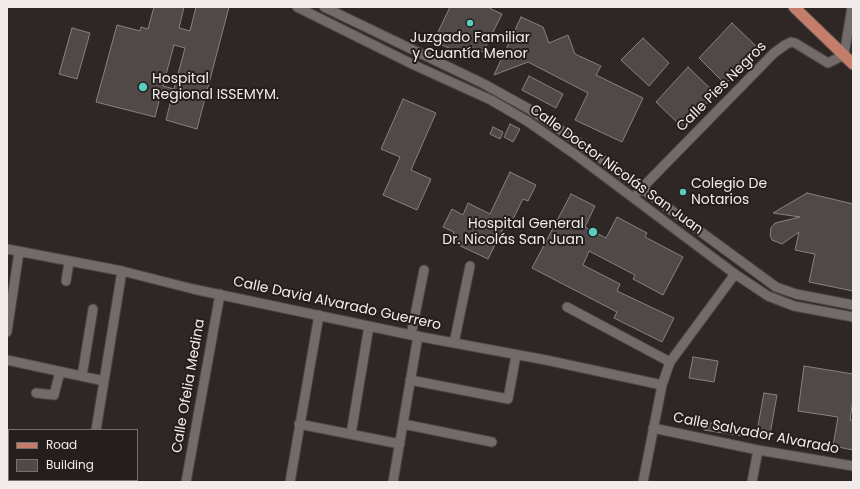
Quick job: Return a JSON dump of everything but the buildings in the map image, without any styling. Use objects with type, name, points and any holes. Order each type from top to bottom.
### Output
[{"type":"main road","points":[[794,7],[853,64]]},
{"type":"street","name":"Calle Doctor Nicolás San Juan","points":[[297,7],[414,65],[490,100],[556,141],[634,197],[735,274],[768,296],[782,302],[853,317]]},
{"type":"street","name":"Calle Doctor Nicolás San Juan","points":[[324,7],[484,84],[522,105],[574,139],[776,287],[796,294],[853,305]]},
{"type":"street","points":[[844,55],[852,7]]},
{"type":"street","name":"Calle Pies Negros","points":[[634,197],[641,188],[774,53],[785,45],[791,42],[795,43],[828,63],[844,55]]},
{"type":"street","name":"Calle David Alvarado Guerrero","points":[[7,249],[122,271],[319,316],[662,385]]},
{"type":"street","points":[[7,332],[19,252]]},
{"type":"street","points":[[66,281],[69,262]]},
{"type":"street","points":[[454,343],[470,266]]},
{"type":"street","points":[[393,482],[410,380],[414,335],[424,270]]},
{"type":"street","points":[[96,429],[122,271]]},
{"type":"street","points":[[643,482],[662,385],[670,362],[735,274]]},
{"type":"street","name":"Calle Ofelia Medina","points":[[186,482],[220,294]]},
{"type":"street","points":[[567,307],[670,362]]},
{"type":"street","points":[[82,376],[93,309]]},
{"type":"street","points":[[290,482],[319,316]]},
{"type":"street","points":[[351,434],[369,326]]},
{"type":"street","points":[[410,380],[508,399],[516,355]]},
{"type":"street","points":[[7,360],[104,381]]},
{"type":"street","points":[[36,393],[54,395],[60,372]]},
{"type":"street","points":[[299,424],[400,444]]},
{"type":"street","points":[[403,424],[492,442]]},
{"type":"street","name":"Calle Salvador Alvarado","points":[[653,428],[758,450],[853,466]]},
{"type":"street","points":[[752,482],[758,450]]},
{"type":"place","name":"Juzgado Familiar y Cuantía Menor","points":[[470,23]]},
{"type":"place","name":"Hospital Regional ISSEMYM.","points":[[143,87]]},
{"type":"place","name":"Colegio De Notarios","points":[[683,192]]},
{"type":"place","name":"Hospital General Dr. Nicolás San Juan","points":[[593,232]]}]
